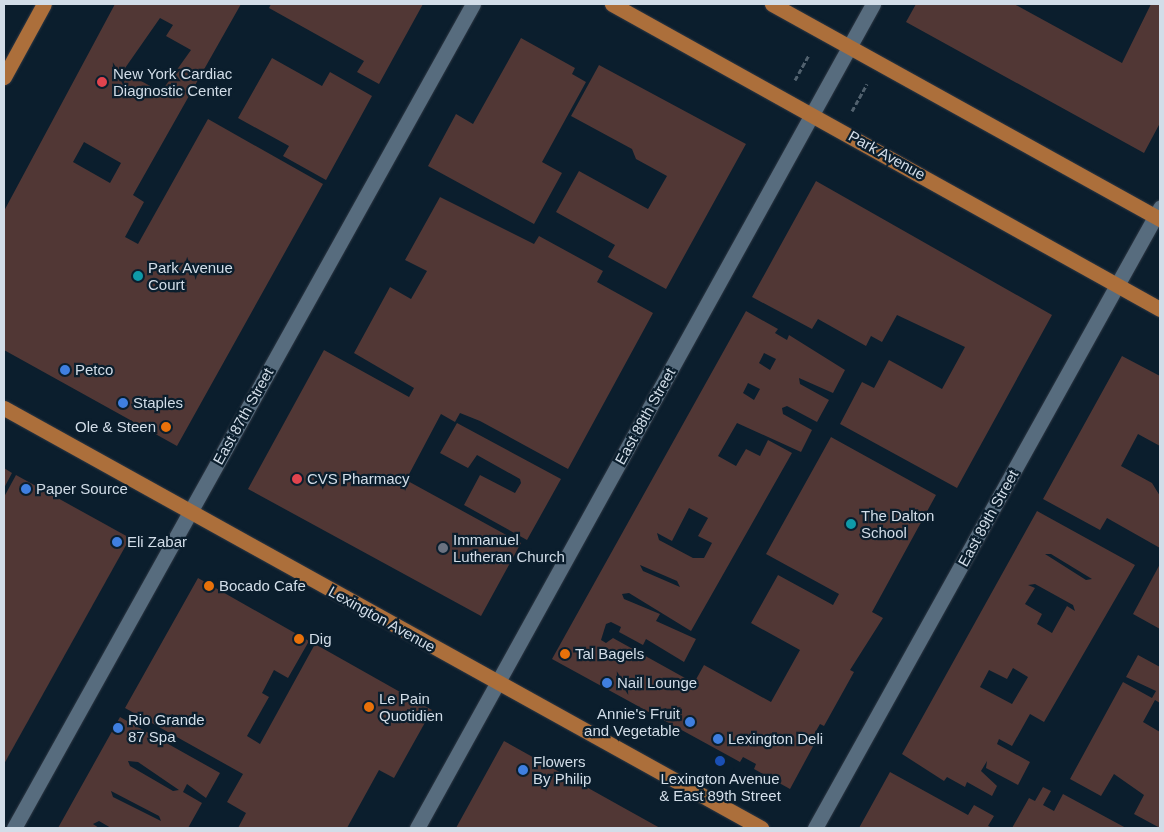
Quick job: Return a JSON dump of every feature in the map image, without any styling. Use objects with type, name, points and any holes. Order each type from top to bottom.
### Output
[{"type":"main road","points":[[4,77],[44,4]]},
{"type":"main road","name":"Park Avenue","points":[[612,4],[1160,309]]},
{"type":"main road","points":[[772,4],[1159,215]]},
{"type":"main road","name":"Lexington Avenue","points":[[4,408],[761,828]]},
{"type":"street","name":"East 87th Street","points":[[14,828],[473,4]]},
{"type":"street","name":"East 88th Street","points":[[417,828],[873,4]]},
{"type":"street","name":"East 89th Street","points":[[815,828],[1159,215]]},
{"type":"path","points":[[795,80],[809,55]]},
{"type":"path","points":[[852,111],[867,84]]},
{"type":"building","name":"Park Avenue Court","points":[[115,4],[241,4],[133,195],[144,202],[125,237],[138,244],[208,119],[323,184],[177,446],[4,350],[4,211]],"holes":[[[160,18],[173,25],[166,36],[191,50],[161,92],[123,71]],[[84,142],[121,163],[110,183],[73,162]]]},
{"type":"building","points":[[271,4],[423,4],[379,84],[357,72],[364,61],[269,8]]},
{"type":"building","points":[[916,4],[1014,4],[1122,63],[1151,4],[1160,4],[1160,123],[1144,153],[906,22]]},
{"type":"building","points":[[521,38],[575,68],[572,74],[586,82],[542,162],[562,173],[534,224],[428,166],[456,114],[473,124]]},
{"type":"building","points":[[272,58],[322,86],[330,72],[372,96],[326,180],[283,156],[289,146],[238,118]]},
{"type":"building","points":[[599,65],[746,144],[666,289],[608,257],[615,245],[556,212],[579,171],[648,209],[667,176],[636,159],[632,149],[571,116]]},
{"type":"building","points":[[816,181],[1052,315],[957,488],[840,424],[862,382],[874,388],[889,360],[942,389],[965,347],[897,315],[882,342],[871,336],[866,346],[818,319],[812,329],[752,297]]},
{"type":"building","points":[[440,197],[534,244],[539,236],[603,271],[597,282],[653,313],[568,469],[480,421],[460,413],[455,422],[441,414],[406,480],[521,543],[481,616],[248,489],[324,350],[409,397],[414,388],[354,353],[390,287],[411,299],[427,271],[405,260]]},
{"type":"building","points":[[746,311],[778,329],[775,333],[787,340],[789,335],[845,370],[833,393],[799,378],[800,384],[829,400],[817,422],[787,406],[782,408],[783,414],[812,430],[801,452],[737,423],[718,456],[736,466],[746,449],[760,456],[768,440],[792,453],[691,631],[629,593],[622,594],[624,599],[660,614],[656,621],[696,639],[684,662],[646,639],[643,645],[619,632],[621,627],[611,622],[606,624],[601,640],[606,643],[613,638],[694,683],[704,665],[771,702],[800,650],[751,623],[778,575],[833,605],[839,594],[766,554],[831,437],[936,495],[872,612],[883,618],[850,670],[854,672],[824,726],[820,724],[812,738],[816,741],[790,789],[754,769],[756,764],[743,757],[740,762],[552,659]],"holes":[[[764,353],[776,359],[770,370],[759,363]],[[748,383],[760,389],[754,400],[743,393]],[[689,508],[708,518],[698,536],[712,543],[704,558],[693,558],[659,540],[657,533],[672,541]],[[640,565],[677,581],[680,587],[643,571]]]},
{"type":"building","points":[[1122,356],[1160,376],[1160,446],[1138,434],[1121,466],[1152,483],[1160,496],[1160,548],[1107,518],[1100,530],[1043,499]]},
{"type":"building","points":[[457,423],[561,479],[527,540],[464,505],[480,475],[515,493],[521,483],[520,479],[477,455],[468,468],[440,453]]},
{"type":"building","points":[[4,468],[12,473],[4,488]]},
{"type":"building","points":[[16,475],[130,538],[4,764],[4,497]]},
{"type":"building","points":[[1037,511],[1135,565],[1044,722],[1030,714],[1012,746],[999,739],[997,744],[1030,762],[1018,785],[986,768],[987,761],[981,771],[997,786],[992,796],[967,782],[965,787],[947,777],[944,781],[902,754]],"holes":[[[1045,554],[1051,554],[1092,579],[1086,580]],[[1035,584],[1073,605],[1075,611],[1067,606],[1052,633],[1037,624],[1042,614],[1025,604],[1035,588],[1028,585]],[[1013,668],[1028,677],[1012,704],[980,687],[989,670],[1007,679]]]},
{"type":"building","points":[[1160,564],[1160,629],[1133,614]]},
{"type":"building","points":[[198,578],[309,641],[288,678],[274,670],[262,693],[269,697],[247,736],[260,744],[315,644],[432,710],[394,778],[379,770],[347,828],[238,828],[246,813],[227,802],[243,774],[125,708]]},
{"type":"building","points":[[1138,655],[1160,667],[1160,703],[1155,700],[1143,722],[1160,732],[1160,828],[1134,814],[1144,795],[1114,774],[1101,796],[1070,779],[1123,682],[1152,698],[1156,691],[1126,677]]},
{"type":"building","points":[[120,717],[220,773],[206,798],[187,784],[183,792],[202,803],[188,828],[111,828],[99,821],[93,824],[99,828],[58,828]],"holes":[[[128,761],[138,762],[179,790],[173,791],[130,766]],[[111,791],[159,816],[161,821],[113,797]]]},
{"type":"building","points":[[504,741],[624,808],[660,828],[456,828]]},
{"type":"building","points":[[890,772],[968,815],[974,805],[994,816],[988,826],[993,828],[859,828]]},
{"type":"building","points":[[1043,787],[1051,791],[1043,805],[1054,811],[1063,794],[1126,828],[1012,828],[1029,798],[1035,801]]},
{"type":"place","name":"New York Cardiac Diagnostic Center","points":[[102,82]]},
{"type":"place","name":"Park Avenue Court","points":[[138,276]]},
{"type":"place","name":"Petco","points":[[65,370]]},
{"type":"place","name":"Staples","points":[[123,403]]},
{"type":"place","name":"Ole & Steen","points":[[166,427]]},
{"type":"place","name":"CVS Pharmacy","points":[[297,479]]},
{"type":"place","name":"Paper Source","points":[[26,489]]},
{"type":"place","name":"The Dalton School","points":[[851,524]]},
{"type":"place","name":"Eli Zabar","points":[[117,542]]},
{"type":"place","name":"Immanuel Lutheran Church","points":[[443,548]]},
{"type":"place","name":"Bocado Cafe","points":[[209,586]]},
{"type":"place","name":"Dig","points":[[299,639]]},
{"type":"place","name":"Tal Bagels","points":[[565,654]]},
{"type":"place","name":"Nail Lounge","points":[[607,683]]},
{"type":"place","name":"Le Pain Quotidien","points":[[369,707]]},
{"type":"place","name":"Annie's Fruit and Vegetable","points":[[690,722]]},
{"type":"place","name":"Rio Grande 87 Spa","points":[[118,728]]},
{"type":"place","name":"Lexington Deli","points":[[718,739]]},
{"type":"place","name":"Lexington Avenue & East 89th Street","points":[[720,761]]},
{"type":"place","name":"Flowers By Philip","points":[[523,770]]}]
